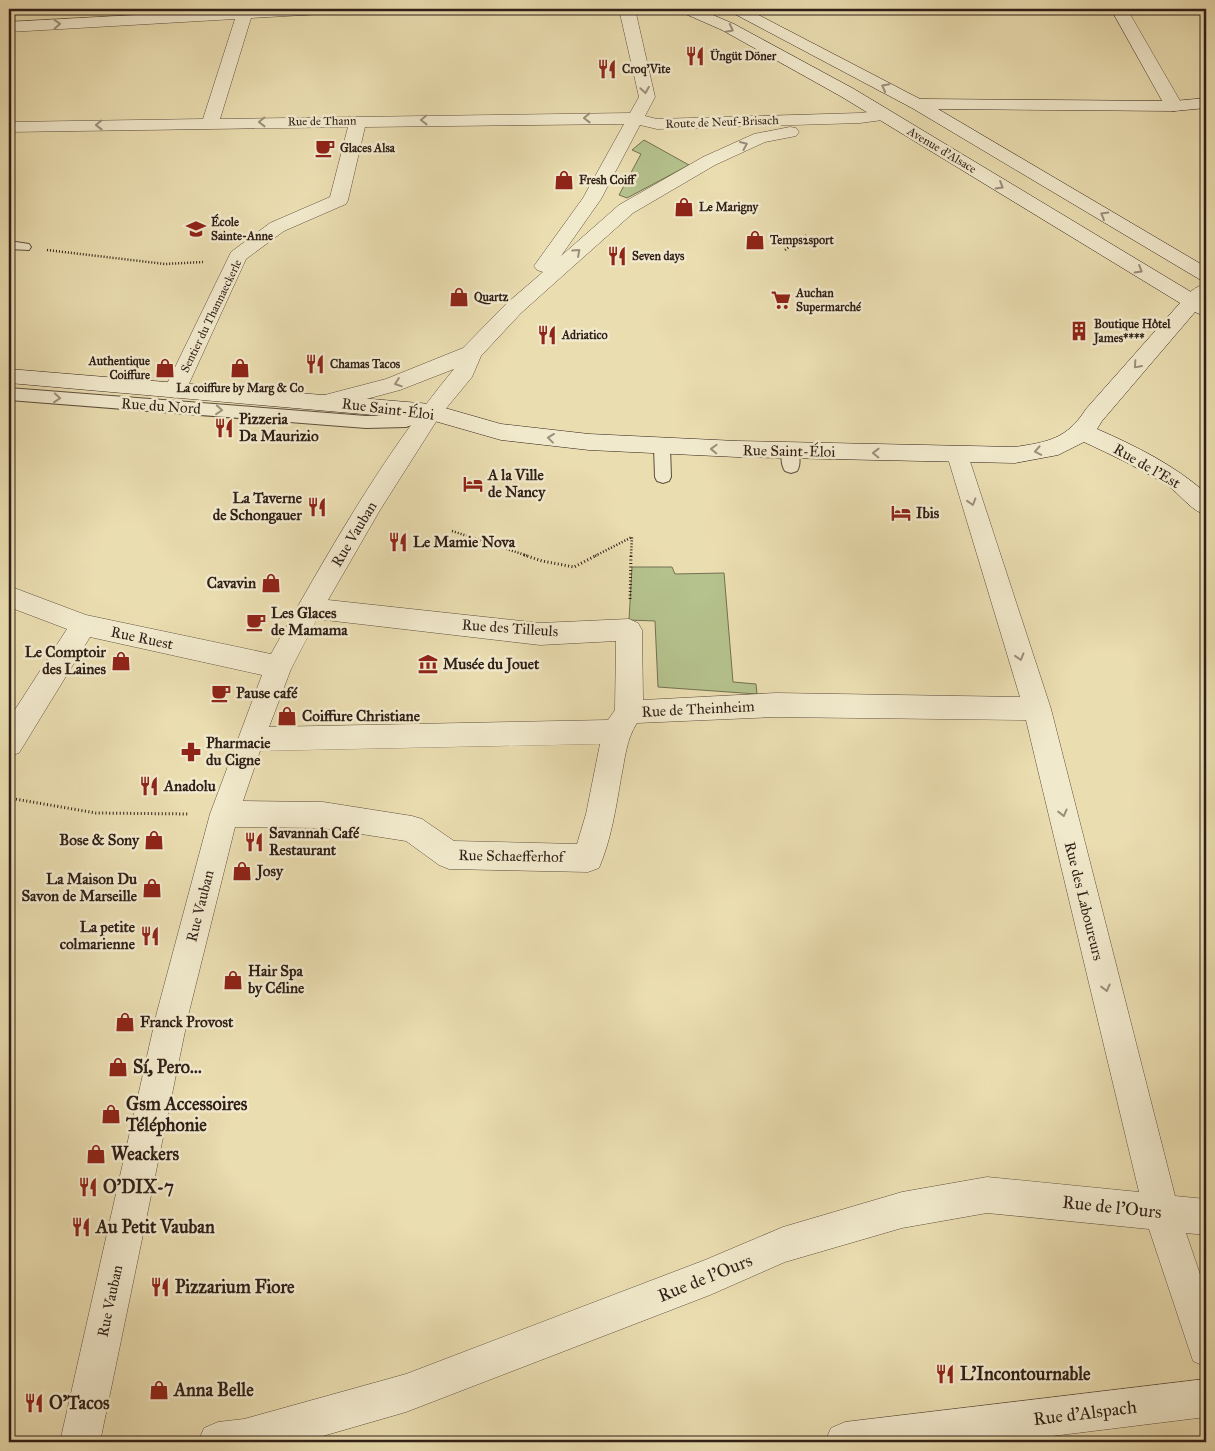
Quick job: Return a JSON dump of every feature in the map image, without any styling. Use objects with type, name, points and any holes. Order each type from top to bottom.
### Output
[{"type":"street","points":[[9,27],[322,9]]},
{"type":"street","points":[[627,9],[647,97],[635,119]]},
{"type":"street","name":"Avenue d'Alsace","points":[[686,9],[737,32],[848,93],[1201,300]]},
{"type":"street","name":"Avenue d'Alsace","points":[[736,9],[929,106],[1206,275]]},
{"type":"street","points":[[1119,9],[1174,106]]},
{"type":"street","points":[[210,123],[244,14]]},
{"type":"street","name":"Route de Neuf-Brisach","points":[[325,402],[392,385],[443,366],[471,353],[514,308],[626,209],[709,161],[771,134],[858,128],[929,106],[1174,106],[1206,103]]},
{"type":"street","name":"Route de Neuf-Brisach","points":[[514,308],[592,199],[635,119],[657,124],[860,118],[890,119]]},
{"type":"street","name":"Rue de Thann","points":[[9,127],[358,120],[635,119]]},
{"type":"street","name":"Sentier du Thannaeckerle","points":[[175,390],[238,256],[277,227],[338,200],[358,120]]},
{"type":"street","name":"Avenue d'Alsace","points":[[1178,258],[1206,268]]},
{"type":"street","name":"Rue Saint-Éloi","points":[[325,402],[430,412],[501,432],[589,442],[790,459],[1015,455],[1042,451],[1065,443],[1082,432],[1094,415],[1201,300]]},
{"type":"street","name":"Route de Neuf-Brisach","points":[[430,412],[464,372],[471,353]]},
{"type":"street","points":[[430,412],[434,391],[443,366]]},
{"type":"street","name":"Rue du Nord","points":[[9,376],[325,402]]},
{"type":"street","name":"Rue Vauban","points":[[80,1442],[173,1012],[224,814],[278,667],[310,608],[430,412]]},
{"type":"street","name":"Rue de l'Est","points":[[1082,432],[1116,447],[1176,480],[1206,506]]},
{"type":"street","name":"Rue des Laboureurs","points":[[958,455],[1037,709],[1161,1211],[1206,1348]]},
{"type":"street","name":"Rue Ruest","points":[[9,597],[84,625],[278,667]]},
{"type":"street","name":"Rue des Tilleuls","points":[[310,608],[540,634],[629,630]]},
{"type":"street","points":[[9,744],[84,625]]},
{"type":"street","points":[[622,722],[629,630]]},
{"type":"street","name":"Rue de Theinheim","points":[[250,739],[544,733],[622,722],[776,705],[1037,709]]},
{"type":"street","name":"Rue Schaefferhof","points":[[224,814],[323,815],[412,829],[449,855],[588,858],[622,722]]},
{"type":"street","name":"Rue de l'Ours","points":[[218,1442],[244,1439],[406,1393],[710,1277],[783,1245],[902,1210],[987,1195],[1206,1217]]},
{"type":"street","name":"Rue d'Alspach","points":[[845,1442],[1206,1398]]},
{"type":"lane","points":[[9,245],[24,247]]},
{"type":"lane","name":"Rue du Nord","points":[[9,394],[366,422],[406,421],[430,412]]},
{"type":"lane","points":[[662,447],[663,477]]},
{"type":"path","points":[[785,250],[806,235]]},
{"type":"path","points":[[24,247],[165,264],[192,264],[238,256]]},
{"type":"path","points":[[452,531],[542,561],[574,567],[632,537],[629,630]]},
{"type":"path","points":[[9,798],[96,813],[224,814]]},
{"type":"green space","points":[[644,140],[689,165],[627,198],[619,195],[641,154],[632,150]]},
{"type":"green space","points":[[632,567],[672,567],[675,574],[724,573],[733,682],[756,684],[757,694],[658,687],[655,621],[629,620]]},
{"type":"place","name":"Üngüt Döner","points":[[695,56]]},
{"type":"place","name":"Croq'Vite","points":[[607,69]]},
{"type":"place","name":"Glaces Alsa","points":[[325,148]]},
{"type":"place","name":"Fresh Coiff","points":[[564,180]]},
{"type":"place","name":"Le Marigny","points":[[684,207]]},
{"type":"place","name":"École Sainte-Anne","points":[[196,229]]},
{"type":"place","name":"Temps2sport","points":[[755,240]]},
{"type":"place","name":"Seven days","points":[[617,256]]},
{"type":"place","name":"Quartz","points":[[459,297]]},
{"type":"place","name":"Auchan Supermarché","points":[[781,300]]},
{"type":"place","name":"Boutique Hôtel James****","points":[[1079,331]]},
{"type":"place","name":"Adriatico","points":[[547,335]]},
{"type":"place","name":"Chamas Tacos","points":[[315,364]]},
{"type":"place","name":"Authentique Coiffure","points":[[165,368]]},
{"type":"place","name":"La coiffure by Marg & Co","points":[[240,368]]},
{"type":"place","name":"Pizzeria Da Maurizio","points":[[224,428]]},
{"type":"place","name":"A la Ville de Nancy","points":[[473,484]]},
{"type":"place","name":"La Taverne de Schongauer","points":[[317,507]]},
{"type":"place","name":"Ibis","points":[[901,513]]},
{"type":"place","name":"Le Mamie Nova","points":[[398,542]]},
{"type":"place","name":"Cavavin","points":[[271,583]]},
{"type":"place","name":"Les Glaces de Mamama","points":[[256,622]]},
{"type":"place","name":"Le Comptoir des Laines","points":[[121,661]]},
{"type":"place","name":"Musée du Jouet","points":[[428,664]]},
{"type":"place","name":"Pause café","points":[[221,693]]},
{"type":"place","name":"Coiffure Christiane","points":[[287,716]]},
{"type":"place","name":"Pharmacie du Cigne","points":[[191,752]]},
{"type":"place","name":"Anadolu","points":[[149,786]]},
{"type":"place","name":"Bose & Sony","points":[[154,840]]},
{"type":"place","name":"Savannah Café Restaurant","points":[[254,842]]},
{"type":"place","name":"Josy","points":[[242,871]]},
{"type":"place","name":"La Maison Du Savon de Marseille","points":[[152,888]]},
{"type":"place","name":"La petite colmarienne","points":[[150,936]]},
{"type":"place","name":"Hair Spa by Céline","points":[[233,980]]},
{"type":"place","name":"Franck Provost","points":[[125,1022]]},
{"type":"place","name":"Sí, Pero…","points":[[118,1067]]},
{"type":"place","name":"Gsm Accessoires Téléphonie","points":[[111,1114]]},
{"type":"place","name":"Weackers","points":[[96,1154]]},
{"type":"place","name":"O'DIX-7","points":[[88,1187]]},
{"type":"place","name":"Au Petit Vauban","points":[[81,1227]]},
{"type":"place","name":"Pizzarium Fiore","points":[[160,1287]]},
{"type":"place","name":"L'Incontournable","points":[[945,1374]]},
{"type":"place","name":"Anna Belle","points":[[159,1390]]},
{"type":"place","name":"O'Tacos","points":[[34,1403]]}]
